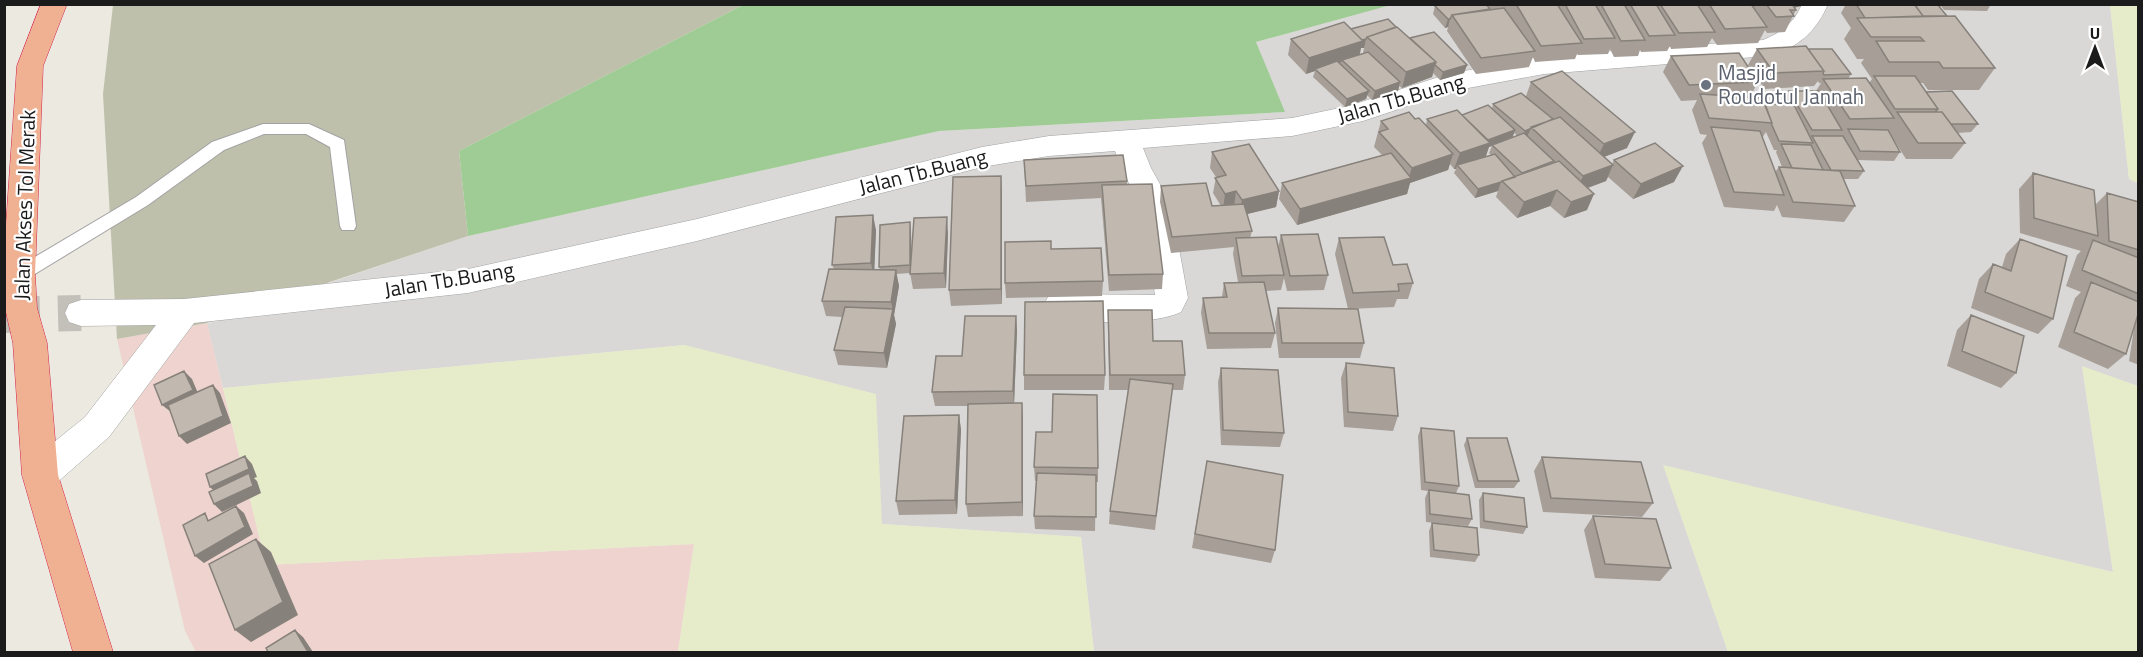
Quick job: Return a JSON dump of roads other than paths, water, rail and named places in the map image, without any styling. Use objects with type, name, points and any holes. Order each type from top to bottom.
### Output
[{"type":"highway","name":"Jalan Akses Tol Merak","points":[[54,4],[30,66],[19,275],[21,308],[30,343],[40,475],[93,652]]},
{"type":"street","name":"Jalan Tb.Buang","points":[[81,313],[184,312],[468,281],[697,230],[982,157],[1049,146],[1292,127],[1353,114],[1448,83],[1544,65],[1767,48],[1789,40],[1798,32],[1809,21],[1815,4]]},
{"type":"street","points":[[1043,306],[1149,307],[1170,303],[1172,298],[1156,204],[1148,186],[1137,171],[1126,141]]},
{"type":"street","points":[[40,475],[96,427],[184,312]]},
{"type":"lane","points":[[19,275],[142,201],[218,146],[262,129],[309,129],[338,144],[348,226]]},
{"type":"tunnel","points":[[4,315],[81,313]]},
{"type":"place","name":"Masjid Roudotul Jannah","points":[[1706,85]]}]
